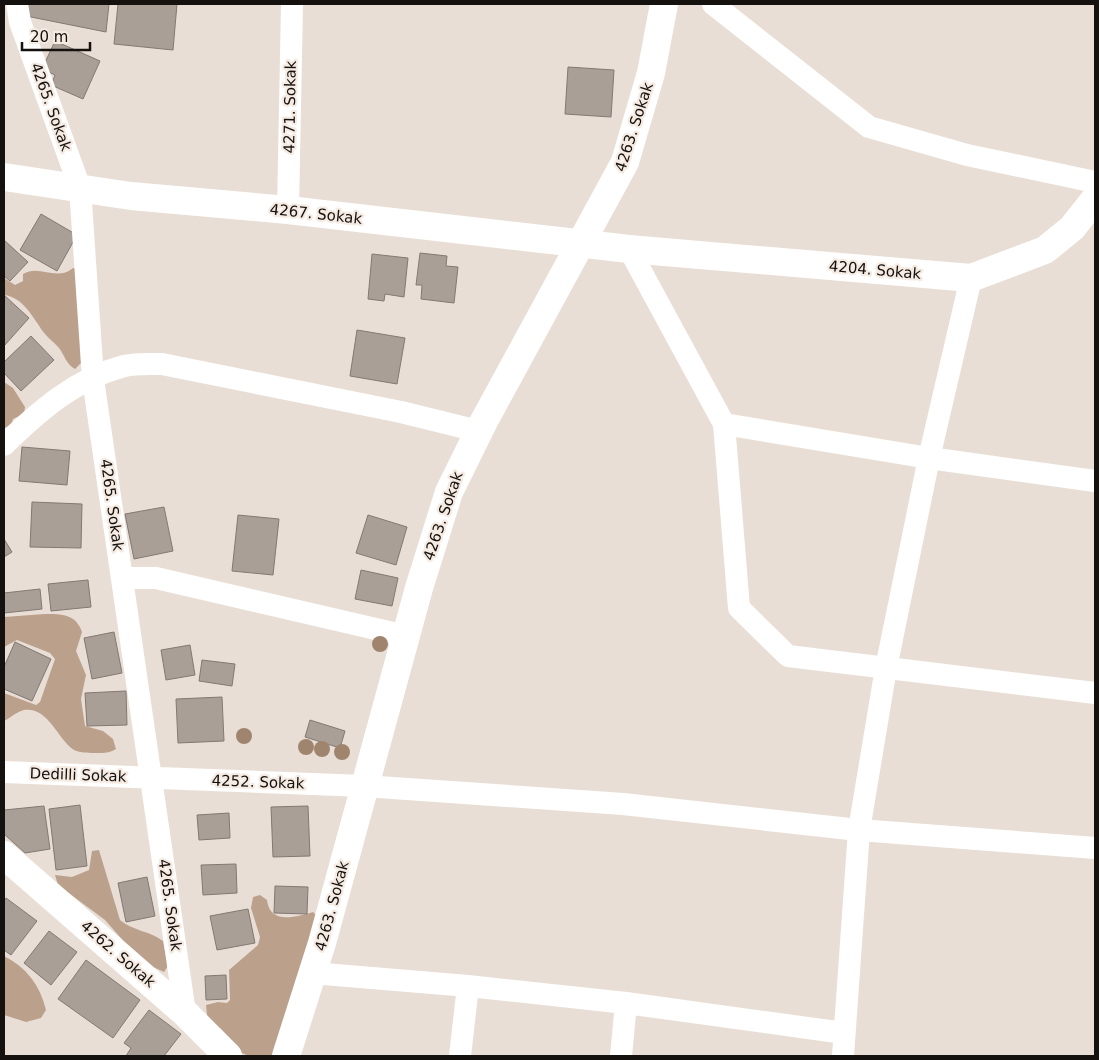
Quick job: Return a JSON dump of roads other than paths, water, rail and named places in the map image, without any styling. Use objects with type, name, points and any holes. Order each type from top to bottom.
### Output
[{"type":"street","name":"4265. Sokak","points":[[16,4],[20,22],[80,188],[93,378],[185,1013]]},
{"type":"street","name":"4271. Sokak","points":[[288,210],[292,4]]},
{"type":"street","name":"4263. Sokak","points":[[286,1056],[312,973],[406,636],[449,492],[478,431],[615,182],[632,142],[651,73],[664,4]]},
{"type":"street","points":[[712,4],[869,127],[967,155],[1095,182]]},
{"type":"street","name":"4267. Sokak","points":[[4,176],[132,196],[288,210],[629,249]]},
{"type":"street","name":"4204. Sokak","points":[[629,249],[971,278],[1045,250],[1072,228],[1095,199]]},
{"type":"street","points":[[629,249],[724,424],[739,608],[788,656],[1095,693]]},
{"type":"street","points":[[843,1056],[859,830],[886,668],[929,458],[971,278]]},
{"type":"street","points":[[4,444],[38,411],[60,395],[93,378],[125,365],[162,364],[401,412],[478,431]]},
{"type":"street","points":[[724,424],[929,458],[1095,481]]},
{"type":"street","points":[[122,578],[156,578],[406,636]]},
{"type":"street","name":"Dedilli Sokak","points":[[4,772],[151,778]]},
{"type":"street","name":"4252. Sokak","points":[[151,778],[364,786],[623,804],[859,830],[1095,848]]},
{"type":"street","name":"4262. Sokak","points":[[4,855],[185,1013],[228,1056]]},
{"type":"street","points":[[312,973],[468,986],[626,1003],[844,1034]]},
{"type":"street","points":[[460,1056],[468,986]]},
{"type":"street","points":[[621,1056],[626,1003]]}]
